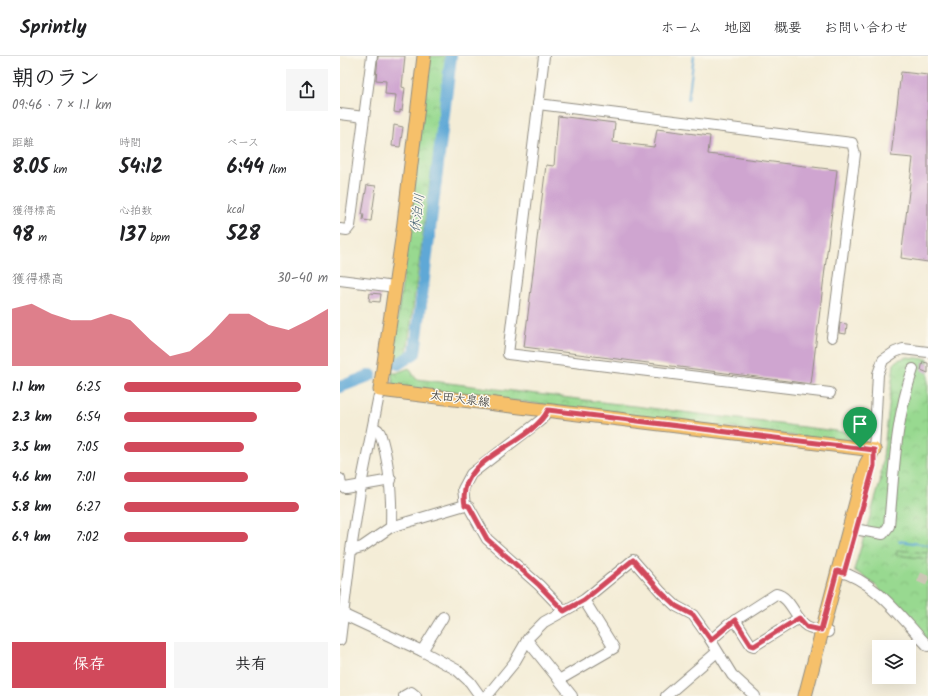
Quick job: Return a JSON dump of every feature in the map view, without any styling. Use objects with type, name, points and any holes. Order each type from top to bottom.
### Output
[{"type":"main road","points":[[380,390],[395,287],[424,56]]},
{"type":"main road","name":"太田大泉線","points":[[380,390],[874,450]]},
{"type":"main road","points":[[805,696],[825,631],[852,529],[874,466],[874,450]]},
{"type":"main road","points":[[811,696],[825,631]]},
{"type":"street","points":[[340,230],[347,230],[350,226],[372,56]]},
{"type":"street","points":[[544,56],[508,354],[830,393]]},
{"type":"street","points":[[538,104],[852,142],[854,154],[832,337]]},
{"type":"street","points":[[340,114],[364,117]]},
{"type":"street","points":[[340,280],[395,287]]},
{"type":"street","points":[[874,450],[878,374],[883,360],[895,352],[903,349],[928,352]]},
{"type":"street","points":[[852,529],[883,534],[889,526],[898,425],[904,394],[913,369]]},
{"type":"street","points":[[340,640],[342,613],[361,485],[380,390]]},
{"type":"street","points":[[465,505],[463,489],[471,474],[541,420],[548,410]]},
{"type":"street","points":[[373,427],[380,433],[390,480],[391,527]]},
{"type":"street","points":[[340,479],[341,484],[345,488],[390,480]]},
{"type":"street","points":[[351,550],[362,547],[391,527],[465,505],[469,506],[487,539],[494,547],[539,585],[564,611]]},
{"type":"street","points":[[487,696],[514,663],[527,640],[544,622],[584,600],[633,560],[661,592],[676,606],[693,615],[711,640],[732,675],[755,696]]},
{"type":"street","points":[[841,572],[874,589],[928,646]]},
{"type":"street","points":[[711,640],[735,620],[776,594],[780,595],[784,599],[807,627],[825,631]]},
{"type":"street","points":[[559,680],[614,648],[584,600]]},
{"type":"street","points":[[342,613],[422,651],[457,670],[470,682],[480,696]]},
{"type":"street","points":[[422,651],[443,617]]},
{"type":"street","points":[[735,620],[751,645],[754,646],[799,618]]},
{"type":"street","points":[[527,640],[572,696]]},
{"type":"street","points":[[666,696],[717,652]]},
{"type":"street","points":[[404,696],[411,692],[416,696]]},
{"type":"green space","points":[[430,56],[447,56],[407,353],[393,363],[392,372],[396,373],[409,368],[416,379],[860,434],[859,444],[394,386],[391,373]]},
{"type":"green space","points":[[907,357],[928,359],[928,641],[875,585],[854,570],[880,483],[894,364],[898,360]]},
{"type":"green space","points":[[897,550],[928,553],[928,559],[896,555]]},
{"type":"building","points":[[378,56],[405,56],[402,87],[405,88],[402,111],[400,110],[400,113],[394,112],[396,95],[385,94],[386,81],[376,80]]},
{"type":"building","points":[[901,72],[928,75],[928,262],[901,258],[913,158],[891,156]]},
{"type":"building","points":[[558,116],[615,123],[613,142],[654,147],[657,129],[710,136],[708,154],[837,170],[811,384],[524,347],[546,165],[554,166]]},
{"type":"building","points":[[394,125],[403,127],[400,147],[392,146]]},
{"type":"building","points":[[367,185],[376,186],[371,221],[363,220],[364,214],[362,214]]},
{"type":"building","points":[[370,293],[381,294],[380,302],[369,301]]},
{"type":"building","points":[[840,323],[847,324],[846,334],[839,333]]},
{"type":"building","points":[[923,362],[928,363],[928,373],[921,370]]},
{"type":"waterway","name":"休泊川","points":[[398,364],[415,353],[451,56]]},
{"type":"waterway","points":[[688,100],[694,56]]},
{"type":"waterway","name":"休泊川","points":[[340,387],[371,375]]},
{"type":"waterway","points":[[899,541],[928,545]]},
{"type":"tunnel","points":[[919,577],[928,581]]},
{"type":"route","points":[[548,410],[860,448],[874,450],[874,466],[844,573],[837,571],[821,630],[807,627],[799,618],[754,646],[751,645],[735,620],[711,640],[693,615],[676,606],[661,592],[644,570],[633,560],[584,600],[564,611],[539,585],[513,564],[487,539],[469,506],[465,505],[463,495],[463,489],[471,474],[498,452],[527,432],[541,420],[548,410]]}]
